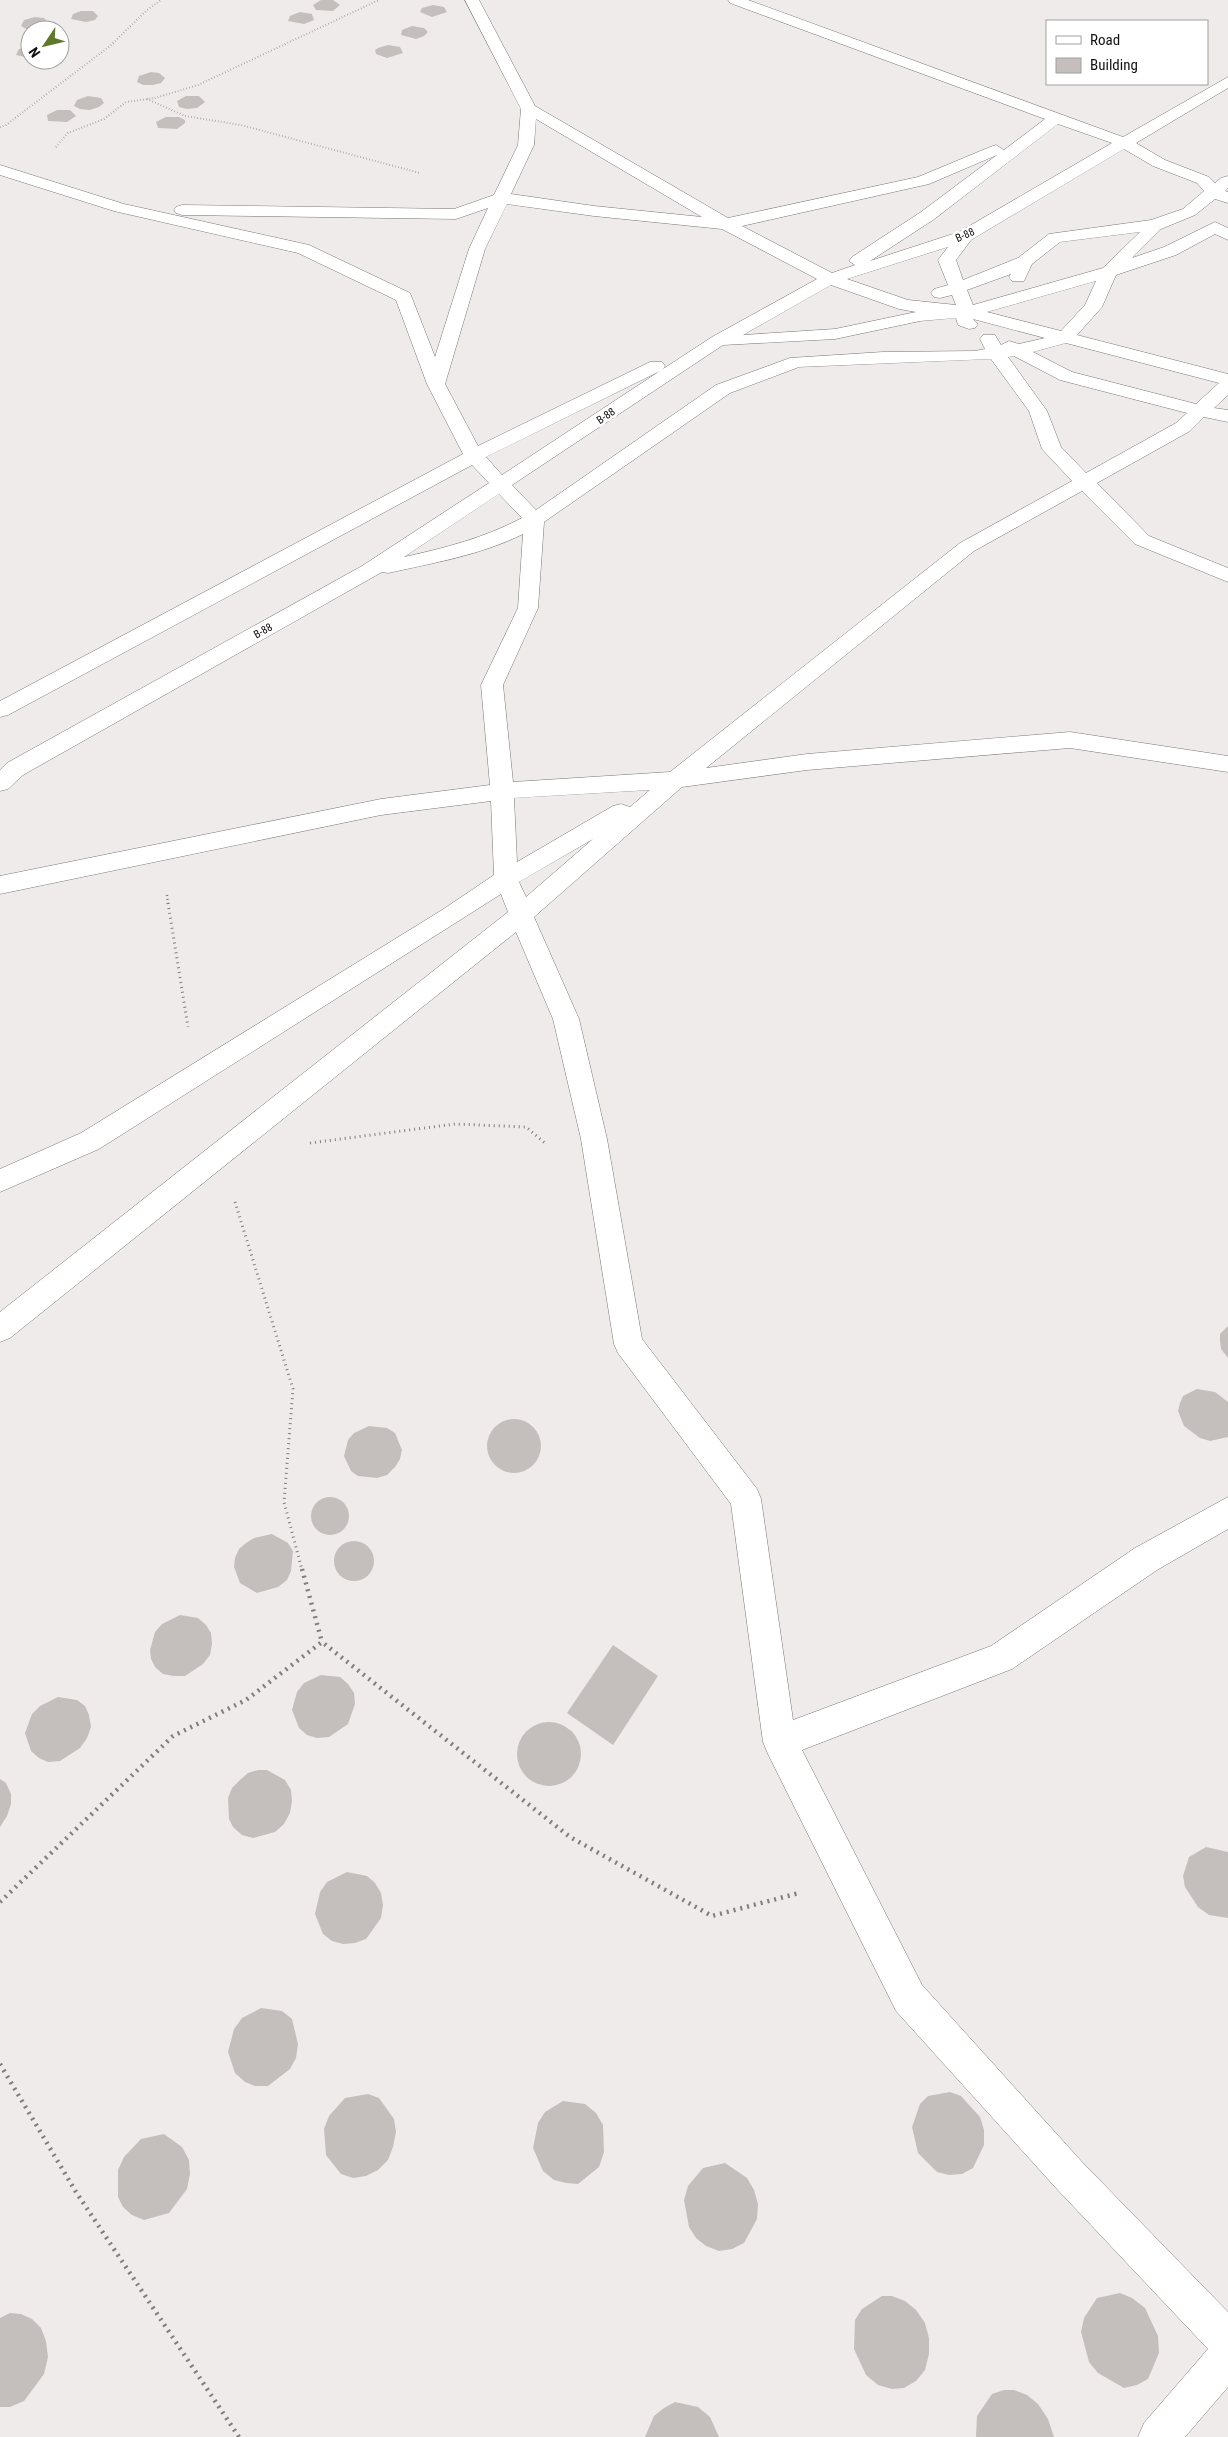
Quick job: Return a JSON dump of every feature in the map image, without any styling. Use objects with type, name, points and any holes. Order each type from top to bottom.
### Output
[{"type":"street","points":[[472,0],[529,109],[726,224],[830,279],[905,305],[967,312],[1228,380]]},
{"type":"street","points":[[735,0],[1125,143],[1159,163],[1203,180],[1221,208]]},
{"type":"street","name":"B-88","points":[[0,783],[15,769],[369,571],[718,342],[830,279],[965,236],[1228,82]]},
{"type":"street","points":[[436,384],[477,249],[526,145],[529,109]]},
{"type":"street","points":[[0,710],[474,456],[830,279],[927,216],[1056,118]]},
{"type":"street","points":[[120,208],[456,214],[502,198],[594,211],[726,224],[923,181],[1033,135]]},
{"type":"street","points":[[0,170],[120,208],[303,249],[404,297],[436,384],[474,456],[534,520],[528,608],[492,685],[502,791],[506,879],[566,1020],[594,1139],[628,1344],[746,1499],[780,1742],[909,1998],[1069,2175],[1228,2341]]},
{"type":"street","points":[[369,571],[455,552],[503,536],[534,520],[622,461],[723,389],[796,362],[996,353],[1018,350],[1065,338],[1093,307],[1109,272],[1158,223],[1189,212],[1221,208]]},
{"type":"street","points":[[905,305],[1024,262],[1055,238],[1158,223],[1221,208]]},
{"type":"street","points":[[718,342],[835,334],[920,316],[967,312],[1109,272],[1170,251],[1221,208]]},
{"type":"street","points":[[965,236],[947,260],[967,312],[964,322],[1066,376],[1200,411],[1228,416]]},
{"type":"street","points":[[1009,300],[1024,262]]},
{"type":"street","points":[[986,334],[996,353],[1038,411],[1052,449],[1142,540],[1228,576]]},
{"type":"street","points":[[0,1329],[521,915],[676,780],[967,547],[1183,427],[1228,385]]},
{"type":"street","points":[[0,885],[381,807],[502,791],[676,780],[807,762],[1070,740],[1228,764]]},
{"type":"street","points":[[0,1181],[90,1141],[451,916],[506,879],[676,780]]},
{"type":"street","points":[[780,1742],[1002,1658],[1146,1559],[1228,1512]]},
{"type":"street","points":[[1158,2437],[1228,2356]]},
{"type":"path","points":[[0,127],[6,125],[40,96],[110,45],[150,7],[161,0]]},
{"type":"path","points":[[31,179],[68,133],[104,119],[126,102],[146,99],[198,85],[379,0]]},
{"type":"path","points":[[146,99],[185,116],[240,125],[420,172]]},
{"type":"path","points":[[161,852],[195,1075]]},
{"type":"path","points":[[308,1143],[455,1124],[526,1127],[602,1193]]},
{"type":"path","points":[[220,1154],[293,1389],[284,1502],[322,1642],[570,1837],[712,1916],[850,1879]]},
{"type":"path","points":[[0,1902],[173,1736],[246,1700],[322,1642]]},
{"type":"path","points":[[0,2064],[76,2192],[239,2437]]},
{"type":"building","points":[[321,0],[333,0],[340,5],[333,11],[316,10],[313,5]]},
{"type":"building","points":[[433,5],[444,7],[447,12],[432,17],[420,12],[422,8]]},
{"type":"building","points":[[81,11],[93,11],[98,16],[95,20],[86,22],[71,19],[73,14]]},
{"type":"building","points":[[300,12],[312,14],[314,20],[304,24],[288,21],[290,16]]},
{"type":"building","points":[[35,17],[46,20],[24,20]]},
{"type":"building","points":[[412,26],[424,28],[428,32],[416,39],[401,35],[402,30]]},
{"type":"building","points":[[388,45],[400,47],[403,53],[387,58],[376,54],[375,50]]},
{"type":"building","points":[[20,49],[20,56],[16,55]]},
{"type":"building","points":[[151,72],[159,73],[165,78],[161,83],[153,85],[143,85],[137,82],[139,76]]},
{"type":"building","points":[[88,96],[101,98],[104,103],[90,110],[74,106],[77,100]]},
{"type":"building","points":[[186,96],[199,96],[205,102],[197,108],[187,109],[179,107],[177,101]]},
{"type":"building","points":[[57,110],[70,110],[76,116],[67,122],[48,121],[47,115]]},
{"type":"building","points":[[166,117],[179,117],[185,120],[185,123],[177,129],[158,128],[156,122]]},
{"type":"building","points":[[1228,1326],[1228,1358],[1221,1349],[1220,1334]]},
{"type":"building","points":[[1197,1389],[1215,1392],[1228,1402],[1228,1437],[1210,1441],[1200,1438],[1184,1426],[1178,1411],[1180,1403],[1183,1396]]},
{"type":"building","points":[[509,1419],[519,1419],[529,1423],[537,1431],[541,1446],[537,1461],[529,1469],[519,1473],[509,1473],[499,1469],[491,1461],[487,1451],[487,1441],[491,1431],[499,1423]]},
{"type":"building","points":[[369,1426],[387,1428],[395,1433],[402,1450],[400,1459],[395,1467],[387,1475],[377,1478],[358,1476],[351,1471],[344,1456],[348,1440],[354,1433]]},
{"type":"building","points":[[330,1497],[344,1502],[349,1516],[344,1530],[330,1535],[316,1530],[311,1516],[316,1502]]},
{"type":"building","points":[[272,1534],[288,1543],[293,1551],[291,1571],[287,1580],[278,1587],[257,1593],[240,1583],[234,1567],[235,1558],[239,1549],[246,1543],[254,1538]]},
{"type":"building","points":[[354,1541],[368,1547],[374,1561],[368,1575],[354,1581],[340,1575],[334,1561],[340,1547]]},
{"type":"building","points":[[180,1615],[198,1618],[206,1625],[211,1633],[210,1655],[203,1664],[185,1676],[163,1674],[155,1667],[151,1659],[150,1650],[155,1632],[162,1624]]},
{"type":"building","points":[[613,1645],[658,1676],[613,1745],[567,1713]]},
{"type":"building","points":[[321,1675],[340,1677],[354,1693],[355,1704],[348,1724],[329,1737],[317,1738],[307,1735],[299,1728],[292,1710],[297,1692],[304,1683]]},
{"type":"building","points":[[58,1697],[77,1700],[85,1706],[91,1727],[87,1738],[80,1748],[60,1761],[48,1762],[39,1758],[31,1751],[25,1733],[32,1714],[40,1706]]},
{"type":"building","points":[[543,1722],[555,1722],[572,1731],[579,1742],[581,1754],[579,1766],[572,1777],[555,1786],[543,1786],[531,1781],[522,1772],[517,1760],[517,1748],[522,1736],[531,1727]]},
{"type":"building","points":[[267,1770],[285,1780],[291,1790],[292,1801],[290,1813],[284,1824],[275,1832],[253,1838],[242,1835],[233,1827],[229,1819],[228,1798],[232,1788],[240,1780],[248,1773]]},
{"type":"building","points":[[0,1779],[6,1783],[11,1794],[11,1804],[7,1816],[0,1827]]},
{"type":"building","points":[[1206,1847],[1228,1852],[1228,1918],[1209,1915],[1198,1907],[1185,1887],[1183,1876],[1189,1857]]},
{"type":"building","points":[[347,1872],[367,1876],[375,1883],[381,1893],[383,1905],[381,1918],[366,1939],[355,1943],[343,1944],[332,1941],[323,1934],[315,1914],[320,1892],[327,1882]]},
{"type":"building","points":[[261,2008],[282,2011],[292,2019],[298,2044],[296,2058],[290,2069],[268,2086],[255,2086],[245,2082],[235,2073],[228,2052],[234,2029],[242,2018]]},
{"type":"building","points":[[950,2092],[961,2096],[980,2117],[984,2130],[984,2145],[973,2168],[962,2174],[949,2175],[937,2172],[918,2153],[912,2127],[920,2104],[928,2096]]},
{"type":"building","points":[[368,2094],[379,2098],[394,2119],[396,2132],[388,2160],[378,2170],[366,2176],[353,2178],[341,2174],[326,2155],[324,2129],[329,2116],[345,2098]]},
{"type":"building","points":[[563,2101],[585,2104],[596,2113],[603,2125],[604,2152],[599,2167],[578,2184],[554,2180],[543,2171],[533,2148],[538,2123],[545,2112]]},
{"type":"building","points":[[164,2134],[182,2147],[189,2160],[190,2174],[187,2189],[169,2213],[144,2220],[132,2215],[123,2207],[118,2197],[118,2170],[124,2157],[141,2139]]},
{"type":"building","points":[[725,2163],[747,2178],[754,2190],[758,2204],[757,2219],[744,2243],[732,2249],[719,2251],[706,2246],[696,2238],[689,2227],[684,2200],[688,2186],[703,2168]]},
{"type":"building","points":[[1120,2293],[1132,2298],[1145,2308],[1158,2336],[1159,2353],[1148,2379],[1137,2385],[1124,2388],[1098,2373],[1089,2362],[1081,2332],[1084,2318],[1097,2298]]},
{"type":"building","points":[[882,2296],[892,2296],[905,2301],[916,2310],[925,2323],[929,2338],[929,2354],[925,2370],[916,2381],[904,2388],[892,2389],[878,2385],[866,2375],[854,2349],[855,2320],[862,2309]]},
{"type":"building","points":[[10,2313],[21,2314],[32,2319],[41,2328],[46,2341],[48,2357],[44,2374],[24,2401],[10,2407],[0,2407],[0,2318]]},
{"type":"building","points":[[1004,2390],[1014,2390],[1027,2395],[1038,2404],[1048,2419],[1054,2437],[976,2437],[977,2416],[992,2394]]},
{"type":"building","points":[[675,2402],[698,2407],[710,2417],[719,2437],[645,2437],[654,2416]]}]
